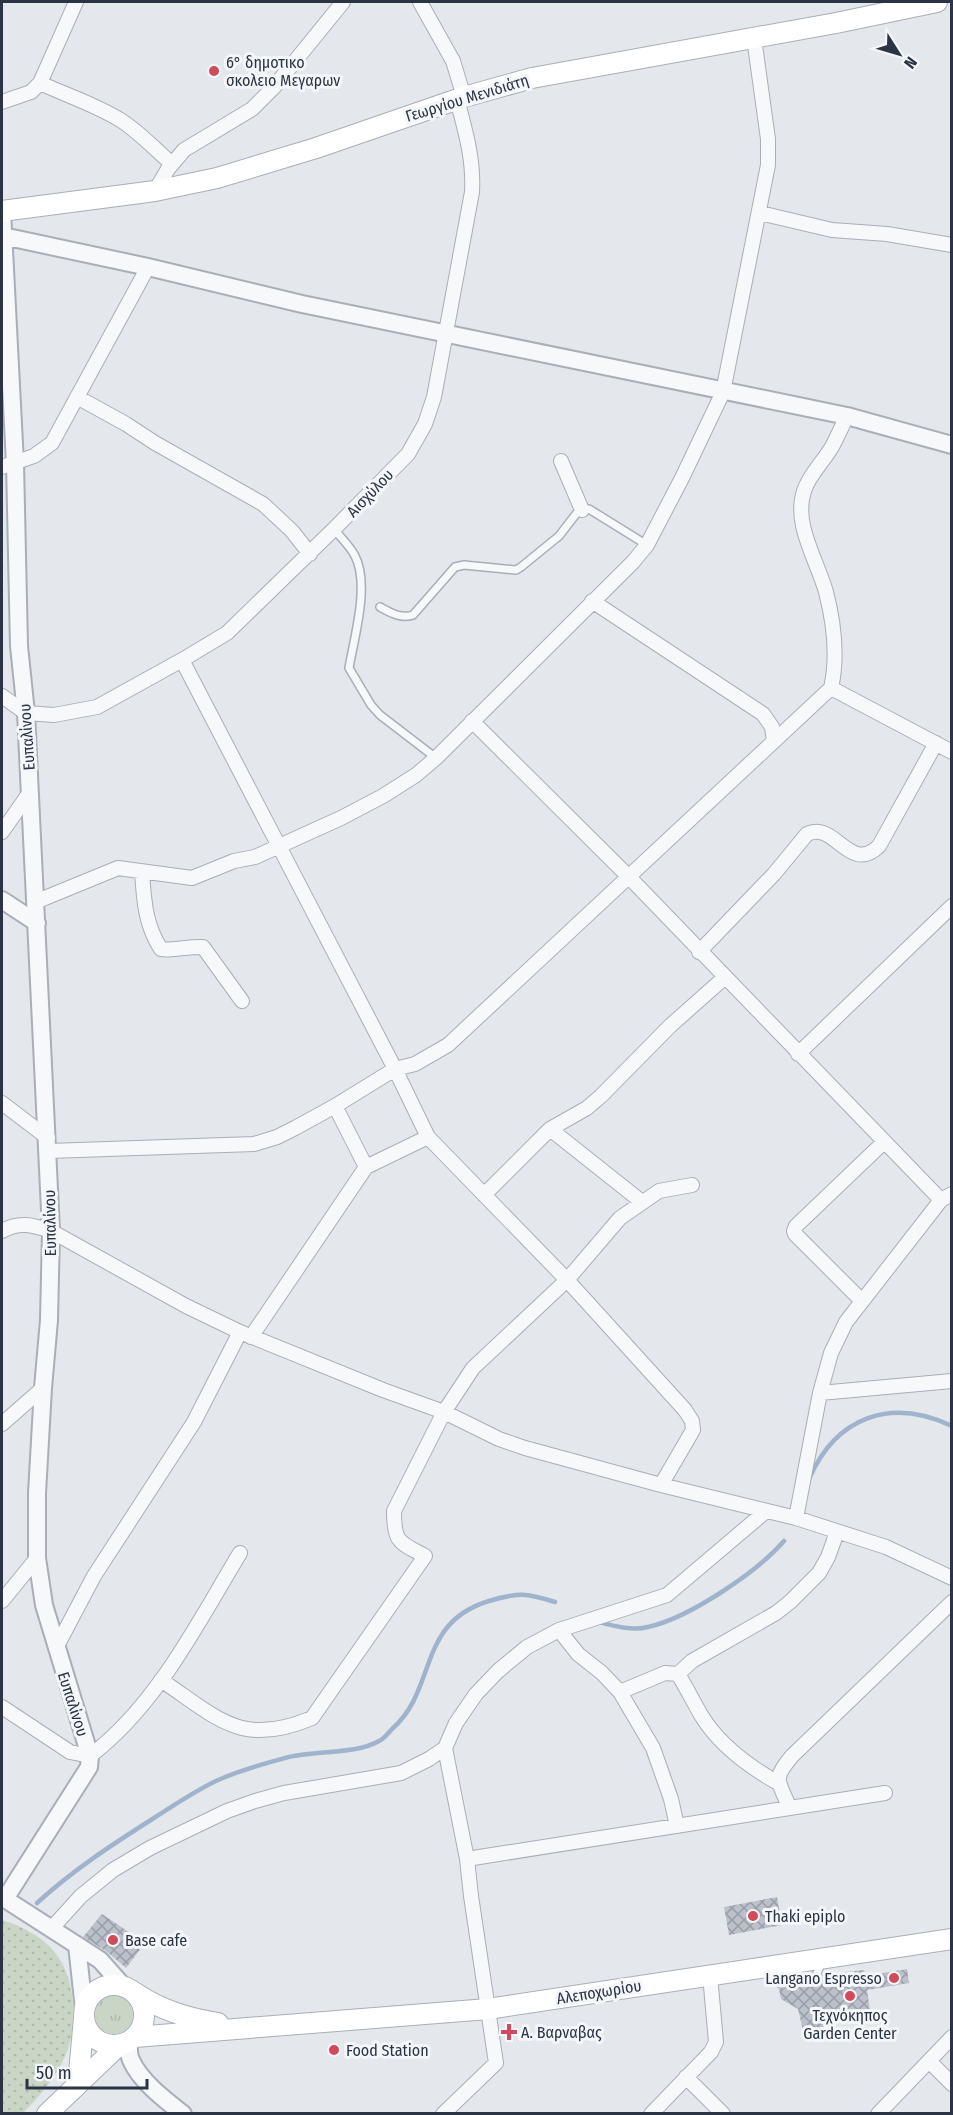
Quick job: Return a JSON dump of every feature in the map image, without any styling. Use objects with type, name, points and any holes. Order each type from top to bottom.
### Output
[{"type":"main road","name":"Γεωργίου Μενιδιάτη","points":[[2,211],[155,191],[217,178],[461,98],[568,70],[754,38],[937,2]]},
{"type":"main road","name":"Αλεποχωρίου","points":[[128,2041],[244,2027],[365,2020],[488,2009],[951,1939]]},
{"type":"main road","points":[[47,2114],[128,2041],[143,2024],[144,2008],[137,1995],[127,1988],[106,1986],[92,1994],[84,2012],[78,2084]]},
{"type":"main road","name":"Αλεποχωρίου","points":[[127,1988],[146,2000],[177,2014],[244,2027]]},
{"type":"main road","points":[[84,2012],[88,2030],[96,2039],[108,2044],[128,2041]]},
{"type":"street","points":[[2,102],[31,92],[40,83],[76,2]]},
{"type":"street","points":[[155,191],[184,150],[252,109],[274,87],[343,2]]},
{"type":"street","name":"Αισχύλου","points":[[26,713],[54,715],[97,707],[227,633],[334,530],[408,454],[417,440],[434,397],[472,192],[473,170],[453,61],[420,2]]},
{"type":"street","points":[[35,902],[118,868],[192,878],[234,861],[255,856],[341,818],[383,796],[416,775],[436,758],[648,545],[723,392],[768,165],[768,138],[754,38]]},
{"type":"street","points":[[40,83],[78,100],[93,104],[124,122],[172,164]]},
{"type":"street","name":"Ευπαλίνου","points":[[2,211],[8,465],[15,516],[19,587],[19,646],[26,713],[51,1231],[49,1320],[37,1493],[37,1558],[44,1605],[90,1756],[89,1767],[3,1899]]},
{"type":"street","points":[[760,213],[832,230],[887,234],[951,245]]},
{"type":"street","points":[[3,236],[148,267],[302,304],[847,416],[951,445]]},
{"type":"street","points":[[8,465],[34,456],[52,443],[148,267]]},
{"type":"street","points":[[77,397],[263,504],[292,531],[310,554]]},
{"type":"street","points":[[2,1104],[48,1144],[254,1144],[277,1137],[335,1106],[395,1069],[415,1064],[448,1045],[831,688],[835,658],[831,616],[819,568],[802,530],[801,504],[804,491],[835,441],[847,416]]},
{"type":"street","points":[[561,461],[582,510]]},
{"type":"street","name":"Ευπαλίνου","points":[[2,496],[15,516]]},
{"type":"street","points":[[592,601],[763,714],[772,727],[774,741]]},
{"type":"street","points":[[183,660],[428,1137],[567,1280],[685,1410],[692,1421],[693,1431],[661,1485]]},
{"type":"street","points":[[831,688],[951,752]]},
{"type":"street","points":[[2,696],[26,713]]},
{"type":"street","points":[[472,721],[628,876],[884,1142],[946,1197],[846,1322],[831,1353],[820,1393],[796,1518]]},
{"type":"street","points":[[699,952],[774,874],[807,834],[814,831],[822,832],[862,856],[872,853],[879,846],[936,743]]},
{"type":"street","points":[[2,832],[30,792]]},
{"type":"street","points":[[142,872],[144,910],[153,937],[161,949],[174,951],[191,946],[203,947],[242,1001]]},
{"type":"street","points":[[2,900],[37,923]]},
{"type":"street","points":[[798,1054],[951,906]]},
{"type":"street","points":[[484,1195],[550,1129],[587,1108],[618,1080],[670,1026],[724,978]]},
{"type":"street","points":[[335,1106],[366,1167]]},
{"type":"street","points":[[550,1129],[642,1202]]},
{"type":"street","points":[[56,1648],[94,1576],[195,1422],[245,1334],[366,1167],[428,1137]]},
{"type":"street","points":[[862,1301],[794,1231],[796,1226],[884,1142]]},
{"type":"street","points":[[161,1680],[226,1724],[242,1729],[276,1730],[294,1726],[312,1718],[425,1556],[399,1542],[394,1529],[394,1511],[444,1412],[473,1368],[567,1280],[621,1218],[658,1191],[692,1185]]},
{"type":"street","points":[[2,1232],[11,1225],[30,1224],[51,1231],[186,1306],[245,1334],[382,1390],[444,1412],[525,1448],[765,1512],[796,1518],[886,1547],[951,1578]]},
{"type":"street","points":[[820,1393],[951,1381]]},
{"type":"street","points":[[2,1424],[43,1388]]},
{"type":"street","points":[[47,1926],[113,1870],[150,1848],[227,1811],[284,1793],[401,1773],[415,1767],[445,1748],[456,1723],[476,1694],[498,1671],[527,1647],[560,1630],[667,1595],[765,1512]]},
{"type":"street","points":[[620,1692],[665,1673],[678,1674],[692,1661],[776,1613],[819,1574],[837,1532]]},
{"type":"street","points":[[2,1707],[70,1752],[90,1756],[114,1738],[161,1680],[240,1553]]},
{"type":"street","points":[[2,1601],[37,1558]]},
{"type":"street","points":[[778,1783],[781,1769],[792,1756],[951,1602]]},
{"type":"street","points":[[560,1630],[578,1654],[602,1673],[620,1692],[653,1748],[671,1799],[677,1826]]},
{"type":"street","points":[[678,1674],[701,1716],[716,1735],[745,1762],[778,1783],[789,1807]]},
{"type":"street","points":[[443,2114],[496,2063],[467,1859],[445,1748]]},
{"type":"street","points":[[467,1859],[885,1793]]},
{"type":"street","points":[[3,1899],[100,1960],[127,1988]]},
{"type":"street","points":[[77,1945],[84,2012]]},
{"type":"street","points":[[651,2114],[711,2052],[716,2042],[710,1975]]},
{"type":"street","points":[[878,2114],[951,2037]]},
{"type":"street","points":[[128,2041],[129,2057],[136,2069],[150,2085],[183,2114]]},
{"type":"street","points":[[928,2061],[951,2084]]},
{"type":"street","points":[[686,2078],[723,2114]]},
{"type":"lane","points":[[380,607],[393,614],[406,617],[413,615],[455,567],[464,565],[516,570],[559,536],[576,514],[582,510],[589,509],[648,545]]},
{"type":"lane","points":[[334,530],[355,556],[361,576],[358,627],[349,668],[371,705],[380,715],[436,758]]},
{"type":"green space","points":[[2,1920],[32,1933],[54,1951],[68,1976],[72,1992],[72,2026],[66,2054],[47,2086],[23,2113],[2,2113]]},
{"type":"green space","points":[[114,1996],[128,2001],[133,2015],[128,2029],[114,2034],[100,2029],[95,2015],[100,2001]]},
{"type":"building","name":"Thaki epiplo","points":[[777,1897],[782,1925],[729,1935],[724,1907]]},
{"type":"building","name":"Base cafe","points":[[102,1914],[145,1943],[126,1968],[106,1951],[83,1937]]},
{"type":"building","points":[[907,1969],[909,1983],[867,1990],[871,2018],[833,2023],[835,2033],[805,2039],[798,2009],[781,1999],[779,1989],[815,1985],[822,1975],[864,1970],[865,1976]]},
{"type":"waterway","points":[[809,1479],[820,1458],[834,1440],[850,1427],[867,1418],[907,1413],[929,1417],[952,1426]]},
{"type":"waterway","points":[[598,1622],[623,1628],[642,1628],[665,1622],[721,1592],[757,1566],[784,1541]]},
{"type":"waterway","points":[[37,1903],[79,1868],[108,1848],[185,1798],[216,1781],[285,1758],[358,1748],[381,1740],[406,1713],[416,1695],[438,1641],[450,1625],[466,1611],[489,1601],[515,1595],[529,1595],[555,1602]]},
{"type":"place","name":"6° δημοτικο σκολειο Μεγαρων","points":[[214,71]]},
{"type":"place","name":"Thaki epiplo","points":[[753,1916]]},
{"type":"place","name":"Base cafe","points":[[113,1940]]},
{"type":"place","name":"Langano Espresso","points":[[894,1978]]},
{"type":"place","name":"Τεχνόκηπος Garden Center","points":[[850,1996]]},
{"type":"place","name":"Α. Βαρναβας","points":[[509,2032]]},
{"type":"place","name":"Food Station","points":[[334,2050]]}]
